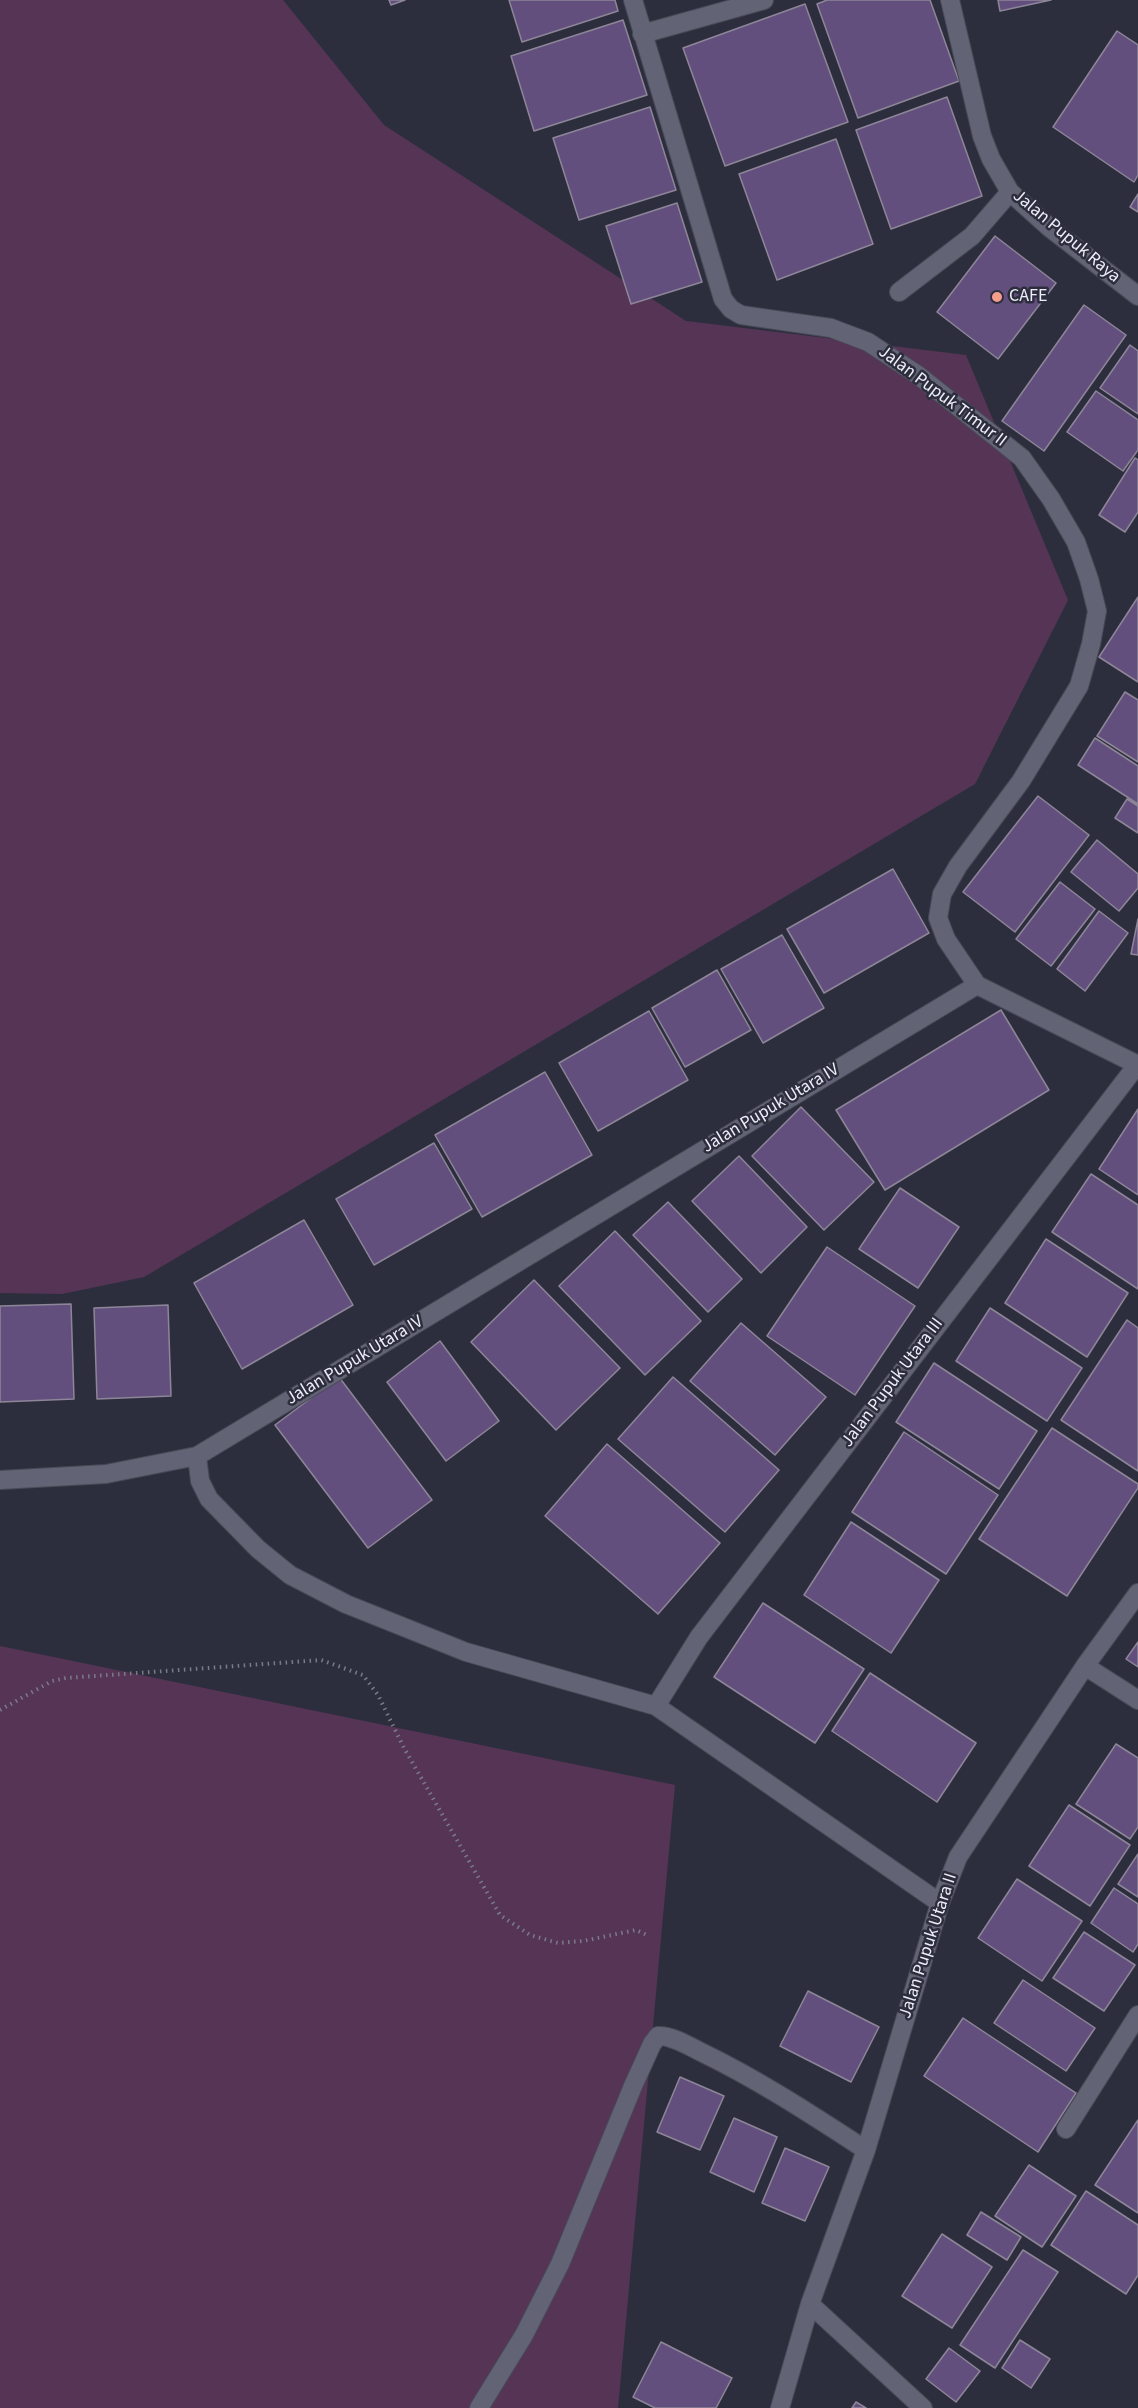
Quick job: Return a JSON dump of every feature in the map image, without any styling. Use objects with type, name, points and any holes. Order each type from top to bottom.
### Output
[{"type":"street","name":"Jalan Pupuk Timur II","points":[[633,0],[723,299],[731,309],[741,315],[831,328],[868,342],[918,375],[1022,458],[1051,499],[1071,534],[1089,579],[1097,610],[1091,644],[1079,686],[1021,781],[958,866],[942,894],[938,918],[946,939],[977,985]]},
{"type":"street","points":[[642,34],[764,0]]},
{"type":"street","name":"Jalan Pupuk Raya","points":[[950,0],[982,136],[991,159],[1010,192],[1050,228],[1138,296]]},
{"type":"street","points":[[899,292],[972,236],[1010,192]]},
{"type":"street","name":"Jalan Pupuk Utara III","points":[[656,1707],[699,1638],[1137,1065],[977,985]]},
{"type":"street","name":"Jalan Pupuk Utara IV","points":[[0,1479],[106,1474],[197,1456],[977,985]]},
{"type":"street","points":[[197,1456],[200,1481],[209,1498],[258,1550],[290,1575],[346,1604],[465,1652],[656,1707],[940,1903]]},
{"type":"street","name":"Jalan Pupuk Utara II","points":[[780,2408],[810,2304],[866,2150],[940,1903],[958,1857],[1085,1666],[1138,1593]]},
{"type":"street","points":[[1085,1666],[1138,1700]]},
{"type":"street","points":[[1066,2129],[1138,2015]]},
{"type":"street","points":[[479,2408],[524,2335],[560,2264],[633,2086],[658,2036],[665,2036],[686,2045],[758,2081],[866,2150]]},
{"type":"street","points":[[810,2304],[923,2408]]},
{"type":"path","points":[[0,1710],[52,1681],[66,1678],[321,1660],[363,1675],[378,1695],[404,1748],[500,1915],[530,1935],[558,1943],[583,1941],[636,1930],[647,1935]]},
{"type":"shaded area","points":[[0,0],[283,0],[384,125],[686,321],[966,355],[1068,600],[975,784],[144,1277],[62,1294],[0,1293]]},
{"type":"shaded area","points":[[0,1646],[675,1785],[618,2408],[0,2408]]},
{"type":"building","points":[[389,0],[405,0],[391,5]]},
{"type":"building","points":[[509,0],[615,0],[618,11],[522,42]]},
{"type":"building","points":[[827,0],[930,0],[959,81],[858,118],[817,4]]},
{"type":"building","points":[[998,0],[1051,0],[1000,11]]},
{"type":"building","points":[[805,4],[848,122],[725,166],[683,48]]},
{"type":"building","points":[[623,20],[647,95],[534,131],[511,56]]},
{"type":"building","points":[[1117,31],[1138,45],[1138,175],[1134,182],[1053,127]]},
{"type":"building","points":[[947,97],[982,196],[891,229],[856,130]]},
{"type":"building","points":[[650,107],[676,190],[579,220],[553,138]]},
{"type":"building","points":[[836,139],[873,244],[777,280],[739,174]]},
{"type":"building","points":[[1138,194],[1138,212],[1130,207]]},
{"type":"building","points":[[677,203],[702,282],[631,304],[606,226]]},
{"type":"building","name":"CAFE","points":[[995,236],[1056,283],[998,359],[937,312]]},
{"type":"building","points":[[1084,305],[1126,335],[1044,451],[1002,421]]},
{"type":"building","points":[[1130,345],[1138,351],[1138,414],[1100,388]]},
{"type":"building","points":[[1096,391],[1138,420],[1138,450],[1123,471],[1067,432]]},
{"type":"building","points":[[1135,458],[1138,460],[1138,512],[1125,532],[1099,515]]},
{"type":"building","points":[[1138,597],[1138,682],[1099,657]]},
{"type":"building","points":[[1125,692],[1138,700],[1138,762],[1097,736]]},
{"type":"building","points":[[1095,738],[1138,766],[1138,804],[1078,765]]},
{"type":"building","points":[[1038,796],[1089,835],[1015,932],[963,892]]},
{"type":"building","points":[[1127,799],[1138,806],[1138,833],[1115,818]]},
{"type":"building","points":[[1097,840],[1138,874],[1138,888],[1119,911],[1071,872]]},
{"type":"building","points":[[893,869],[929,933],[824,993],[787,929]]},
{"type":"building","points":[[1060,882],[1095,909],[1051,966],[1016,939]]},
{"type":"building","points":[[1099,911],[1128,933],[1085,991],[1057,969]]},
{"type":"building","points":[[1138,919],[1138,955],[1131,954]]},
{"type":"building","points":[[782,935],[824,1008],[763,1043],[721,969]]},
{"type":"building","points":[[717,970],[751,1030],[685,1067],[652,1008]]},
{"type":"building","points":[[1001,1010],[1049,1090],[885,1190],[836,1110]]},
{"type":"building","points":[[649,1011],[688,1080],[598,1131],[559,1063]]},
{"type":"building","points":[[545,1072],[592,1155],[482,1217],[435,1135]]},
{"type":"building","points":[[801,1107],[874,1182],[824,1230],[752,1156]]},
{"type":"building","points":[[1138,1109],[1138,1195],[1099,1169]]},
{"type":"building","points":[[434,1143],[472,1209],[374,1265],[336,1199]]},
{"type":"building","points":[[739,1156],[807,1227],[761,1273],[692,1201]]},
{"type":"building","points":[[1091,1174],[1138,1205],[1138,1289],[1052,1232]]},
{"type":"building","points":[[900,1188],[959,1227],[918,1288],[859,1249]]},
{"type":"building","points":[[668,1202],[742,1279],[708,1312],[633,1235]]},
{"type":"building","points":[[304,1220],[353,1305],[242,1369],[194,1283]]},
{"type":"building","points":[[615,1231],[701,1321],[645,1375],[559,1286]]},
{"type":"building","points":[[1046,1239],[1128,1293],[1087,1357],[1005,1303]]},
{"type":"building","points":[[827,1247],[915,1306],[855,1395],[767,1336]]},
{"type":"building","points":[[534,1280],[620,1368],[556,1430],[471,1342]]},
{"type":"building","points":[[71,1304],[74,1399],[0,1402],[0,1306]]},
{"type":"building","points":[[168,1305],[171,1396],[97,1399],[94,1308]]},
{"type":"building","points":[[990,1308],[1082,1368],[1047,1421],[956,1361]]},
{"type":"building","points":[[1127,1320],[1138,1328],[1138,1471],[1061,1420]]},
{"type":"building","points":[[741,1323],[826,1397],[775,1455],[690,1381]]},
{"type":"building","points":[[440,1341],[499,1421],[446,1461],[387,1382]]},
{"type":"building","points":[[934,1363],[1037,1431],[999,1489],[896,1422]]},
{"type":"building","points":[[339,1377],[432,1500],[368,1548],[275,1425]]},
{"type":"building","points":[[673,1377],[779,1470],[725,1532],[618,1439]]},
{"type":"building","points":[[1052,1428],[1138,1484],[1138,1488],[1067,1596],[979,1539]]},
{"type":"building","points":[[904,1432],[998,1495],[946,1574],[852,1512]]},
{"type":"building","points":[[607,1444],[720,1543],[658,1614],[545,1516]]},
{"type":"building","points":[[851,1522],[939,1580],[891,1653],[804,1595]]},
{"type":"building","points":[[763,1603],[864,1669],[815,1743],[714,1677]]},
{"type":"building","points":[[1138,1642],[1138,1667],[1126,1659]]},
{"type":"building","points":[[870,1673],[976,1743],[937,1802],[832,1731]]},
{"type":"building","points":[[1116,1744],[1138,1758],[1138,1827],[1130,1839],[1076,1804]]},
{"type":"building","points":[[1069,1805],[1130,1845],[1090,1906],[1029,1866]]},
{"type":"building","points":[[1138,1854],[1138,1897],[1118,1884]]},
{"type":"building","points":[[1017,1879],[1082,1921],[1042,1981],[978,1938]]},
{"type":"building","points":[[1114,1888],[1138,1904],[1138,1944],[1133,1952],[1091,1923]]},
{"type":"building","points":[[1084,1932],[1135,1965],[1104,2011],[1053,1978]]},
{"type":"building","points":[[1023,1980],[1095,2028],[1066,2071],[994,2023]]},
{"type":"building","points":[[808,1991],[879,2027],[851,2082],[780,2046]]},
{"type":"building","points":[[963,2018],[1076,2093],[1038,2152],[924,2076]]},
{"type":"building","points":[[680,2077],[724,2096],[700,2150],[657,2132]]},
{"type":"building","points":[[734,2118],[777,2137],[754,2192],[710,2172]]},
{"type":"building","points":[[1138,2120],[1138,2213],[1095,2185]]},
{"type":"building","points":[[785,2148],[829,2167],[805,2221],[762,2203]]},
{"type":"building","points":[[1029,2165],[1076,2196],[1042,2247],[995,2216]]},
{"type":"building","points":[[1086,2191],[1138,2225],[1138,2275],[1126,2294],[1051,2245]]},
{"type":"building","points":[[981,2212],[1021,2237],[1007,2260],[967,2235]]},
{"type":"building","points":[[942,2234],[992,2267],[952,2328],[902,2296]]},
{"type":"building","points":[[1023,2250],[1058,2272],[995,2368],[960,2345]]},
{"type":"building","points":[[1020,2340],[1050,2359],[1031,2388],[1002,2368]]},
{"type":"building","points":[[661,2342],[732,2378],[716,2408],[655,2408],[633,2397]]},
{"type":"building","points":[[949,2348],[980,2371],[956,2402],[926,2379]]},
{"type":"building","points":[[856,2402],[866,2408],[852,2408]]},
{"type":"place","name":"CAFE","points":[[997,297]]}]
